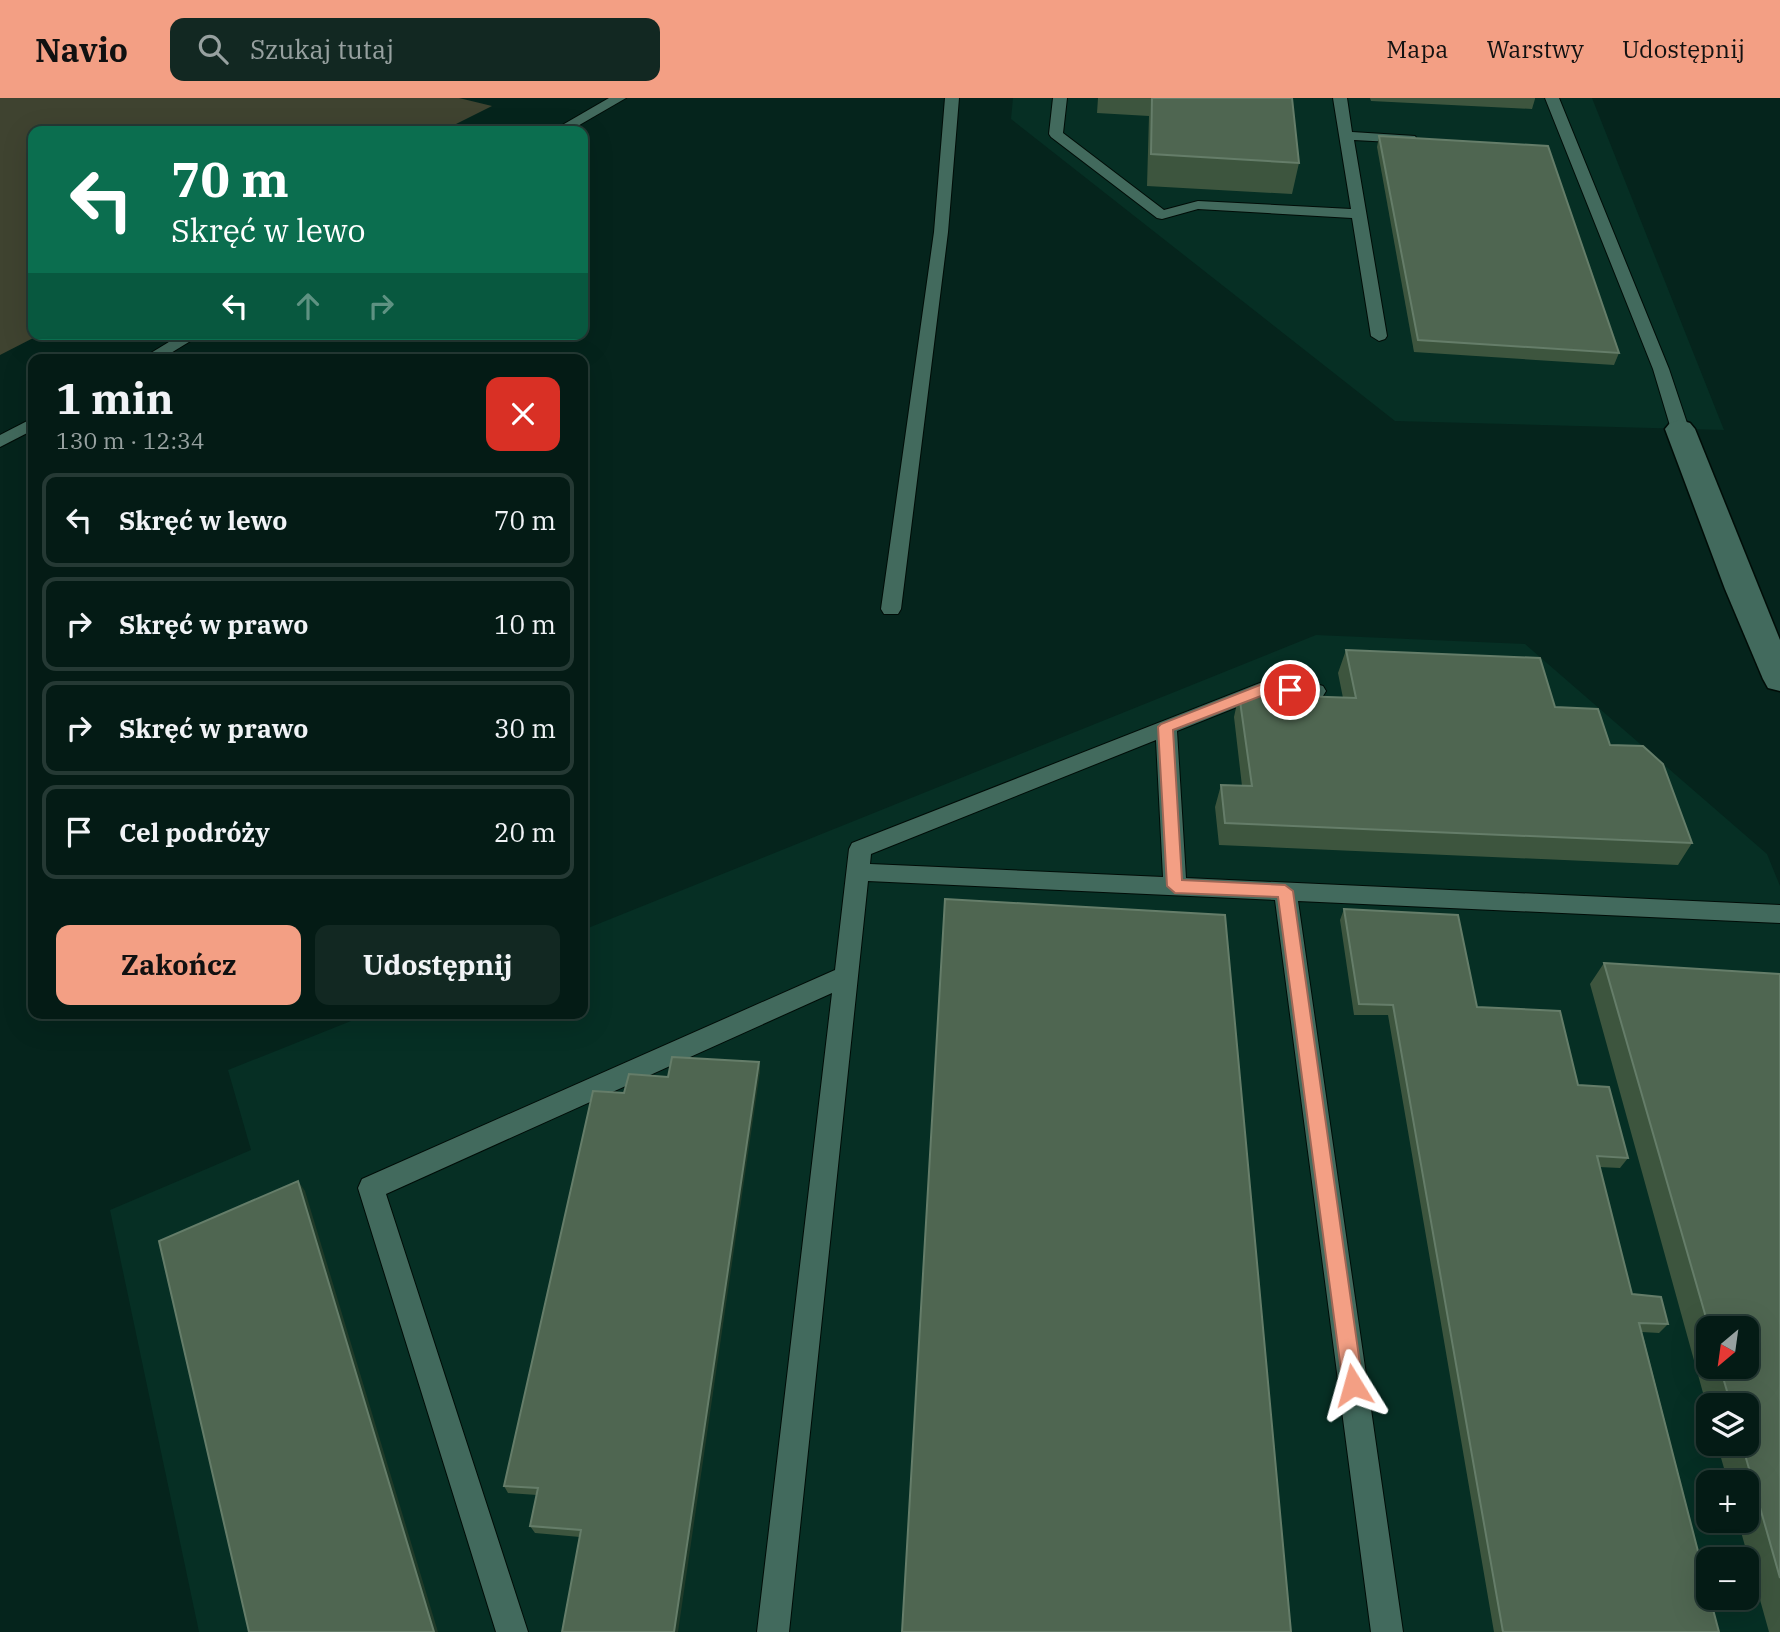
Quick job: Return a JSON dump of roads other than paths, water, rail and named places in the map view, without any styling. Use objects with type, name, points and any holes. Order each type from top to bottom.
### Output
[{"type":"street","points":[[1680,429],[1741,589],[1780,679]]},
{"type":"lane","points":[[568,126],[619,98]]},
{"type":"lane","points":[[891,609],[941,232],[952,98]]},
{"type":"lane","points":[[1060,98],[1056,134],[1161,215],[1198,205],[1359,214]]},
{"type":"lane","points":[[1340,98],[1379,336]]},
{"type":"lane","points":[[1552,98],[1563,147],[1661,369],[1680,429]]},
{"type":"lane","points":[[1347,136],[1430,140]]},
{"type":"lane","points":[[158,354],[183,340]]},
{"type":"lane","points":[[0,442],[28,426]]},
{"type":"lane","points":[[773,1632],[860,849],[1265,688],[1316,691]]},
{"type":"lane","points":[[1166,727],[1175,886]]},
{"type":"lane","points":[[857,872],[1780,914]]},
{"type":"lane","points":[[1285,891],[1387,1632]]},
{"type":"lane","points":[[512,1632],[370,1188],[845,976]]}]
